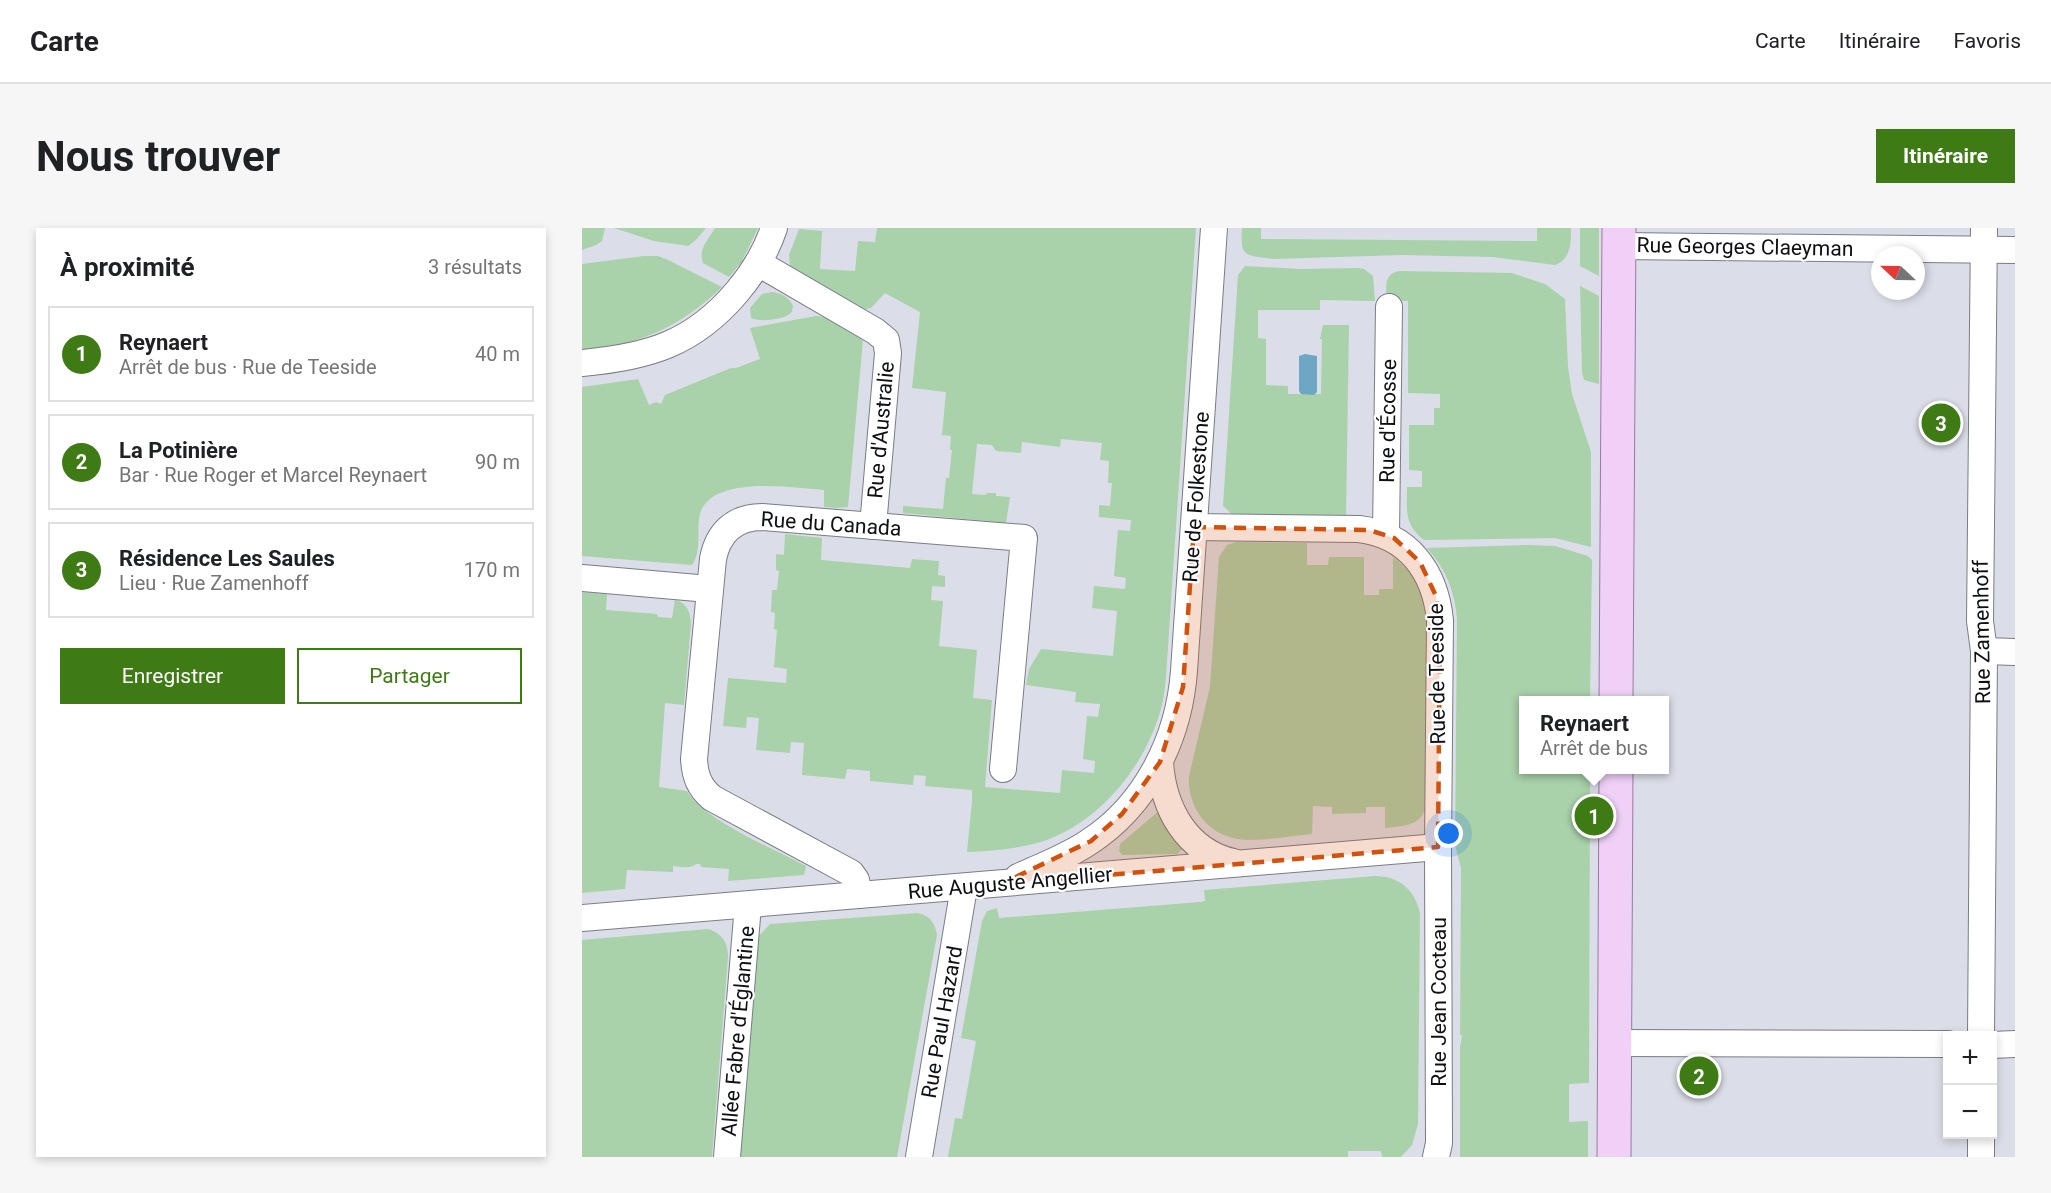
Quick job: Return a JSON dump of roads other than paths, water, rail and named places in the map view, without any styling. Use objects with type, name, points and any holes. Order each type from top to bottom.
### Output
[{"type":"main road","points":[[1617,696],[1628,237]]},
{"type":"main road","points":[[1628,237],[1636,696]]},
{"type":"main road","points":[[1616,774],[1625,1043],[1634,1157]]},
{"type":"main road","points":[[1614,1157],[1625,1043],[1636,774]]},
{"type":"street","points":[[582,363],[640,355],[685,338],[721,310],[758,263],[774,228]]},
{"type":"street","name":"Rue de Folkestone","points":[[1001,884],[1090,841],[1122,814],[1160,762],[1173,730],[1183,687],[1214,228]]},
{"type":"street","name":"Rue Georges Claeyman","points":[[1628,237],[1984,239],[2015,250]]},
{"type":"street","name":"Rue Zamenhoff","points":[[1981,1031],[1984,651],[1980,621],[1984,239]]},
{"type":"street","name":"Rue d'Australie","points":[[758,263],[875,331],[885,340],[888,353],[873,526]]},
{"type":"street","name":"Rue d'Écosse","points":[[1386,534],[1389,307]]},
{"type":"street","name":"Rue du Canada","points":[[859,895],[856,880],[851,873],[712,798],[699,783],[694,759],[709,589],[717,542],[723,533],[736,522],[762,517],[1024,538],[1003,769]]},
{"type":"street","name":"Rue de Teeside","points":[[1194,527],[1359,529],[1386,534],[1402,544],[1420,562],[1432,584],[1439,608],[1438,847]]},
{"type":"street","points":[[582,578],[709,589]]},
{"type":"street","points":[[1984,651],[2015,652]]},
{"type":"street","points":[[1160,762],[1162,783],[1168,803],[1184,830],[1207,853],[1242,864]]},
{"type":"street","name":"Rue Auguste Angellier","points":[[582,918],[1438,847]]},
{"type":"street","name":"Rue Jean Cocteau","points":[[1436,1157],[1440,1143],[1438,847]]},
{"type":"street","name":"Rue Paul Hazard","points":[[919,1157],[964,887]]},
{"type":"street","name":"Allée Fabre d'Églantine","points":[[727,1157],[748,905]]},
{"type":"street","points":[[1625,1043],[1943,1044]]},
{"type":"street","points":[[1997,1045],[2015,1044]]},
{"type":"street","points":[[1981,1139],[1981,1157]]},
{"type":"water","points":[[1305,354],[1317,356],[1317,392],[1314,395],[1301,394],[1299,391],[1299,356]]},
{"type":"place","name":"Résidence Les Saules","points":[[1941,423]]},
{"type":"place","name":"Reynaert","points":[[1594,816]]},
{"type":"place","name":"La Potinière","points":[[1699,1076]]}]
